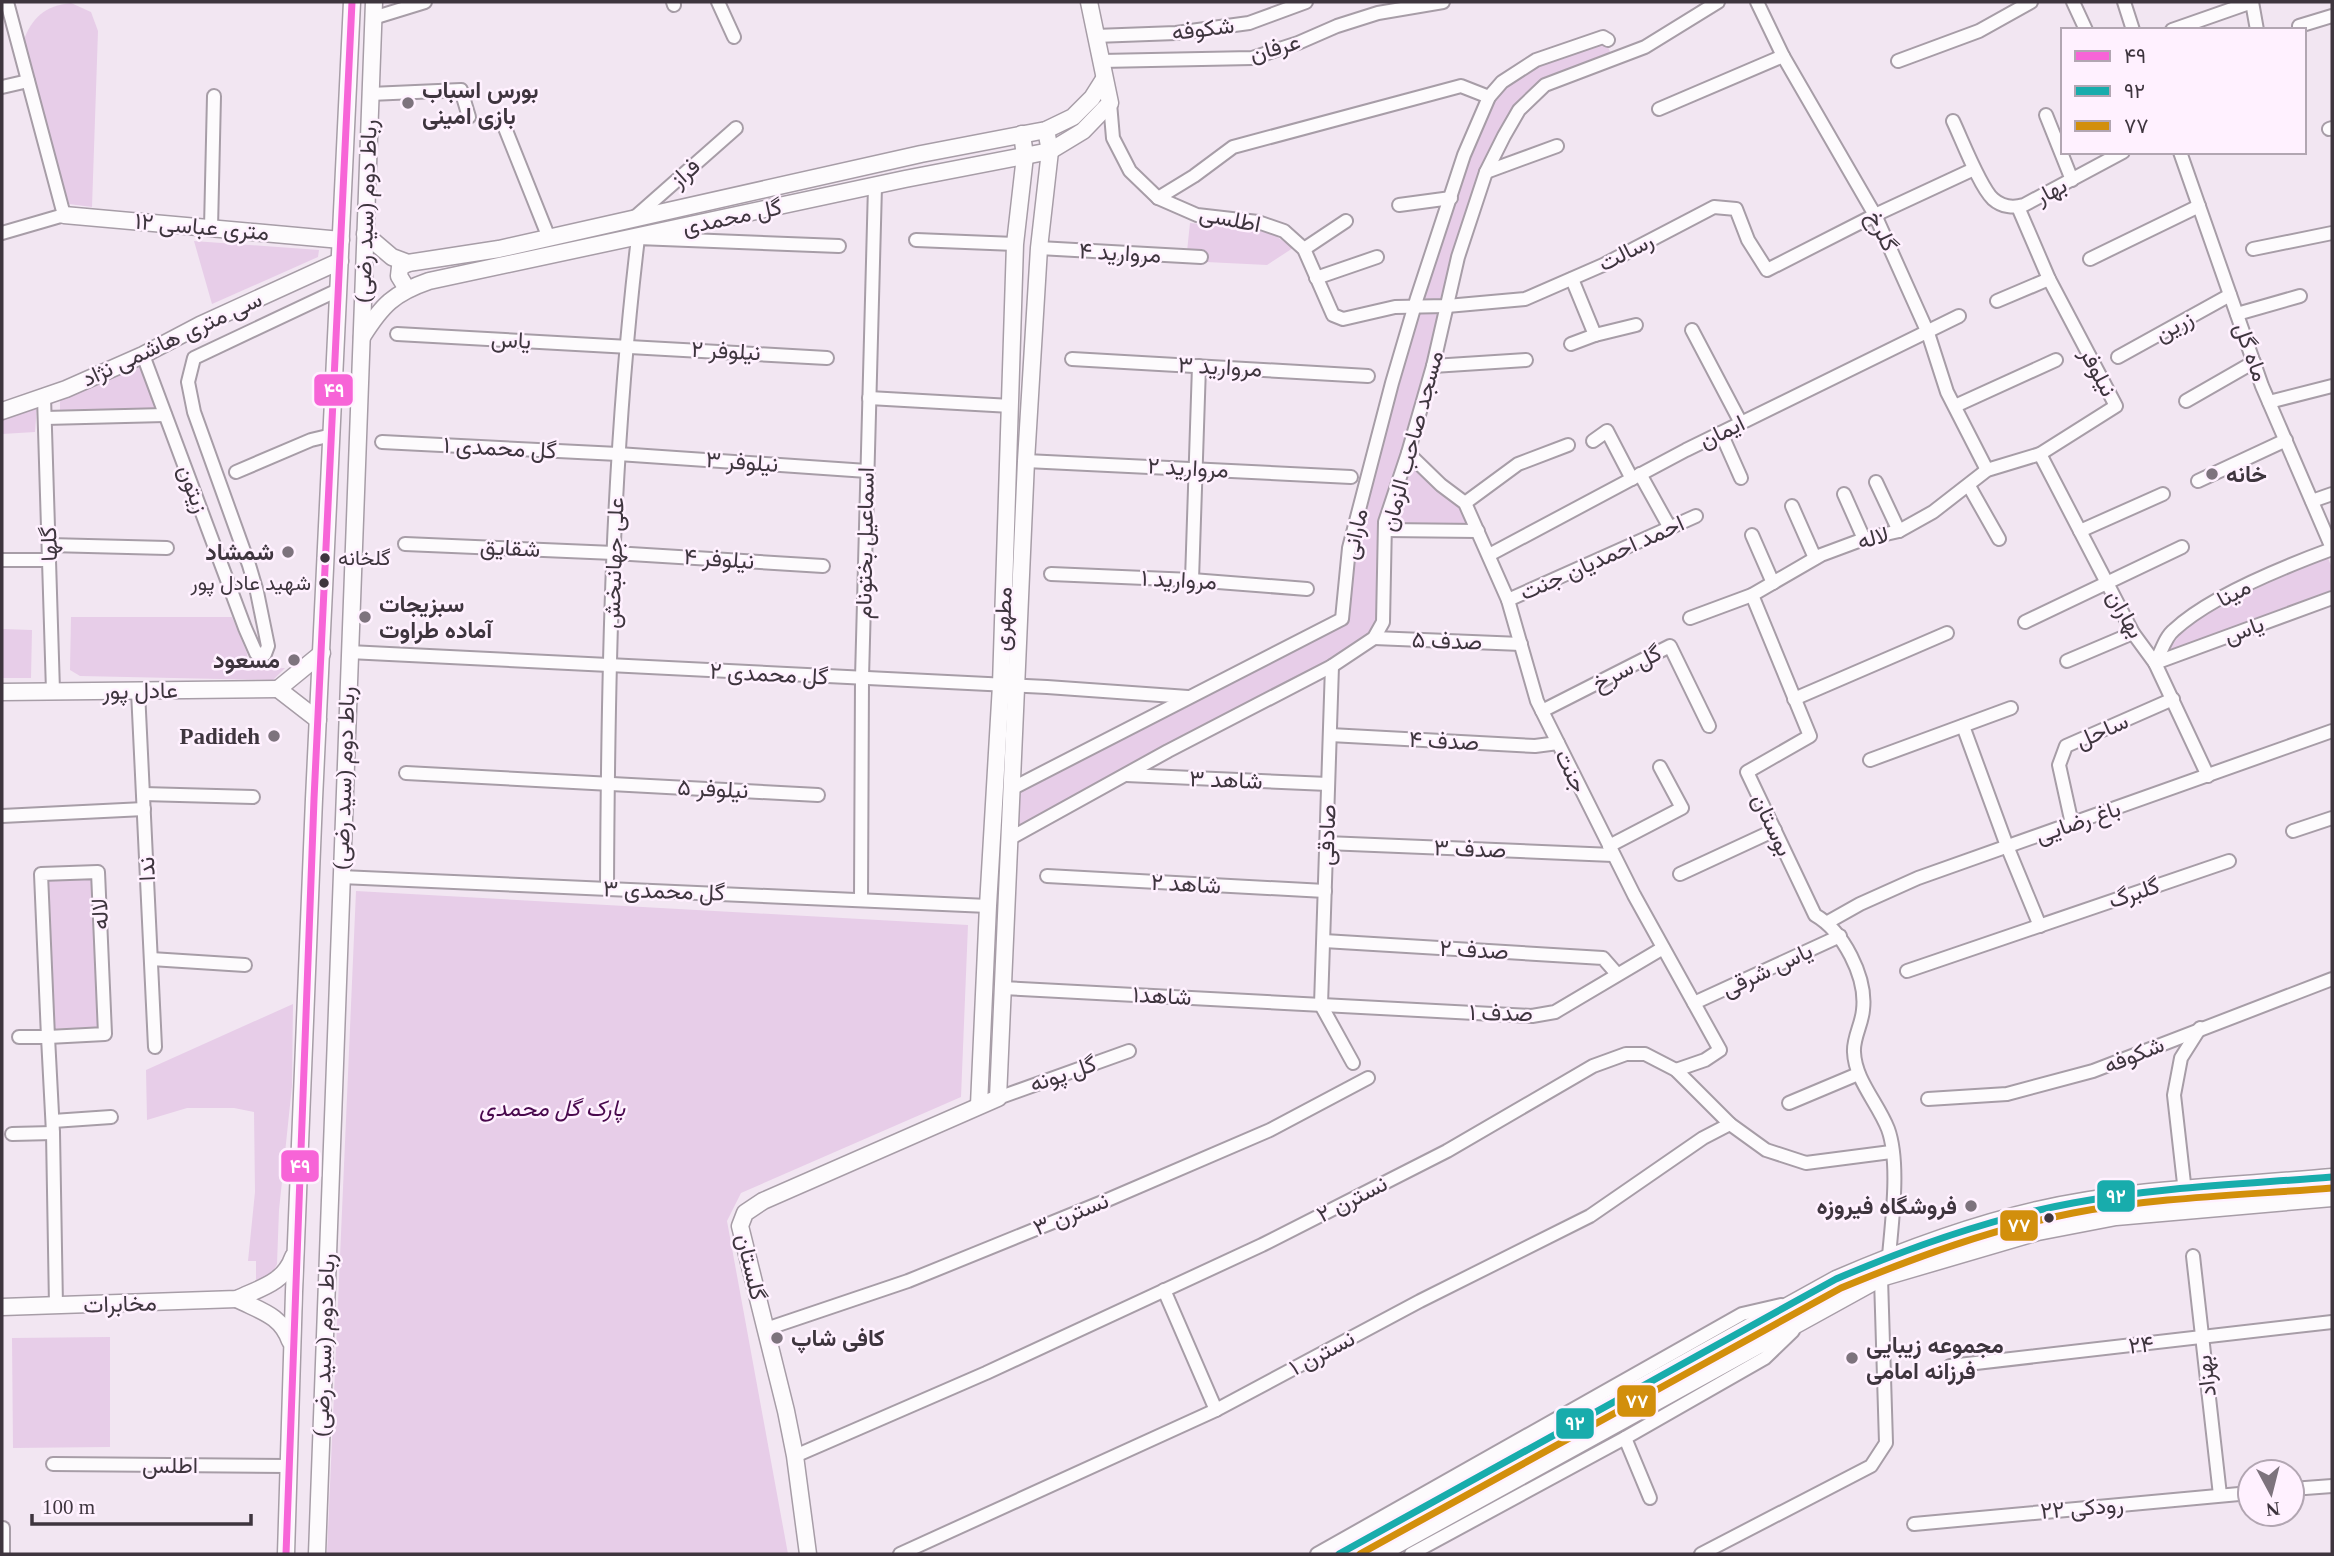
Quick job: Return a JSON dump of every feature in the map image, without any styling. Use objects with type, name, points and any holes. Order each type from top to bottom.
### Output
[{"type":"street","points":[[2,233],[64,215],[8,2]]},
{"type":"street","name":"رباط دوم (سید رضی)","points":[[286,1554],[287,1466],[318,720],[352,2]]},
{"type":"street","points":[[373,10],[425,2]]},
{"type":"street","points":[[718,2],[734,37]]},
{"type":"street","points":[[1089,2],[1110,103]]},
{"type":"street","name":"شکوفه","points":[[1096,36],[1176,33],[1249,23],[1306,2]]},
{"type":"street","name":"عرفان","points":[[1101,61],[1252,58],[1378,13],[1443,2]]},
{"type":"street","name":"مسجد صاحب الزمان","points":[[1374,638],[1383,622],[1385,522],[1433,366],[1458,257],[1486,172],[1519,110],[1545,85],[1645,47],[1718,2]]},
{"type":"street","name":"گلرخ","points":[[1757,2],[1783,56],[1875,215],[1928,333],[1947,392],[1987,470]]},
{"type":"street","points":[[1898,61],[1979,31],[2031,2]]},
{"type":"street","points":[[2073,2],[2085,28]]},
{"type":"street","points":[[2124,2],[2132,28]]},
{"type":"street","points":[[2178,28],[2252,2],[2257,28]]},
{"type":"street","name":"رباط دوم (سید رضی)","points":[[317,1554],[373,10]]},
{"type":"street","points":[[2299,26],[2332,16]]},
{"type":"street","name":"مارانی","points":[[1011,789],[1342,619],[1349,548],[1415,305],[1464,155],[1489,97],[1502,82],[1536,60],[1602,37],[1608,40]]},
{"type":"street","points":[[1659,109],[1783,56]]},
{"type":"street","name":"گل محمدی","points":[[408,263],[499,249],[1045,130],[1073,117],[1093,98],[1104,79]]},
{"type":"street","points":[[2,87],[28,81]]},
{"type":"street","points":[[1158,198],[1233,147],[1461,86],[1489,97]]},
{"type":"street","points":[[370,94],[461,90],[469,117]]},
{"type":"street","points":[[211,228],[215,96]]},
{"type":"street","name":"گل محمدی","points":[[361,339],[378,310],[407,289],[429,281],[1050,151],[1083,131],[1110,103]]},
{"type":"street","name":"اطلسی","points":[[1110,103],[1114,138],[1130,171],[1158,198],[1197,215],[1258,222],[1284,231],[1304,249]]},
{"type":"street","points":[[2046,115],[2061,152]]},
{"type":"street","name":"بهار","points":[[1953,121],[1975,169],[1993,199],[2009,207],[2018,207],[2119,154]]},
{"type":"street","points":[[503,124],[549,238]]},
{"type":"street","name":"فراز","points":[[634,218],[736,128]]},
{"type":"street","name":"مطهری","points":[[979,1105],[988,906],[1026,461],[1039,248],[1050,151],[1045,130]]},
{"type":"street","name":"مطهری","points":[[998,1098],[1011,789],[1008,685],[1011,406],[1015,244],[1025,156],[1022,134]]},
{"type":"street","points":[[1486,172],[1558,146]]},
{"type":"street","points":[[2062,154],[2072,180]]},
{"type":"street","name":"ماه گل","points":[[2181,154],[2269,402],[2332,549]]},
{"type":"street","points":[[1875,215],[1975,169]]},
{"type":"street","name":"اسماعیل بختونام","points":[[861,900],[862,678],[875,186]]},
{"type":"street","points":[[1399,205],[1451,198]]},
{"type":"street","points":[[2090,260],[2199,205]]},
{"type":"street","name":"رسالت","points":[[1447,306],[1525,299],[1604,265],[1714,207],[1735,209],[1748,240],[1767,270],[1875,215]]},
{"type":"street","name":"نیلوفر","points":[[1987,470],[2040,454],[2116,406],[2049,279],[2018,207]]},
{"type":"street","name":"۱۲ متری عباسی","points":[[64,215],[341,240]]},
{"type":"street","points":[[634,218],[638,237],[839,246]]},
{"type":"street","points":[[1346,221],[1304,249],[1333,314],[1343,319],[1415,305],[1447,306]]},
{"type":"street","points":[[365,234],[392,257],[408,263]]},
{"type":"street","points":[[2253,249],[2331,236]]},
{"type":"street","name":"علی جهانبخش","points":[[607,889],[607,783],[618,454],[625,345],[638,237]]},
{"type":"street","points":[[916,240],[1015,244]]},
{"type":"street","name":"مروارید ۴","points":[[1039,248],[1201,257]]},
{"type":"street","points":[[1316,278],[1377,257]]},
{"type":"street","name":"سی متری هاشمی نژاد","points":[[2,411],[44,397],[143,355],[200,325],[340,261]]},
{"type":"street","points":[[407,289],[399,276],[400,267],[408,263]]},
{"type":"street","points":[[1572,279],[1595,335]]},
{"type":"street","points":[[1997,301],[2049,279]]},
{"type":"street","name":"زیتون","points":[[143,355],[245,628],[256,653],[265,654],[268,646],[257,592],[194,412],[188,382],[194,358],[338,290]]},
{"type":"street","name":"زرین","points":[[2118,357],[2230,295]]},
{"type":"street","points":[[2237,314],[2300,296]]},
{"type":"street","name":"ایمان","points":[[1489,555],[1636,476],[1959,316]]},
{"type":"street","points":[[1571,344],[1636,325]]},
{"type":"street","points":[[1692,330],[1741,423]]},
{"type":"street","name":"یاس","points":[[397,334],[625,345]]},
{"type":"street","name":"نیلوفر ۲","points":[[625,345],[827,358]]},
{"type":"street","name":"مروارید ۳","points":[[1072,359],[1368,376]]},
{"type":"street","points":[[1433,366],[1526,359]]},
{"type":"street","points":[[1955,406],[2056,360]]},
{"type":"street","points":[[2186,401],[2254,362]]},
{"type":"street","points":[[1192,580],[1199,366]]},
{"type":"street","points":[[2269,402],[2332,386]]},
{"type":"street","name":"گلها","points":[[44,397],[53,691]]},
{"type":"street","points":[[869,398],[1011,406]]},
{"type":"street","points":[[45,418],[165,415]]},
{"type":"street","points":[[1593,441],[1607,431],[1671,528]]},
{"type":"street","points":[[1721,433],[1741,478]]},
{"type":"street","points":[[236,472],[311,440],[332,435],[357,436]]},
{"type":"street","points":[[2198,481],[2286,440]]},
{"type":"street","name":"گل محمدی ۱","points":[[382,442],[618,454]]},
{"type":"street","points":[[1465,503],[1518,464],[1568,445]]},
{"type":"street","name":"جنت","points":[[1408,453],[1441,485],[1465,503],[1508,600],[1537,701],[1611,850],[1720,1050],[1705,1060],[1676,1070]]},
{"type":"street","name":"نیلوفر ۳","points":[[618,454],[867,471]]},
{"type":"street","name":"بهاران","points":[[2040,454],[2133,633],[2155,663],[2208,776]]},
{"type":"street","name":"مروارید ۲","points":[[1026,461],[1351,477]]},
{"type":"street","name":"لاله","points":[[1690,618],[1752,595],[1815,558],[1864,538],[1899,531],[1933,512],[1987,470]]},
{"type":"street","points":[[1876,482],[1899,531]]},
{"type":"street","points":[[1969,486],[1999,539]]},
{"type":"street","points":[[1844,494],[1864,538]]},
{"type":"street","points":[[2080,531],[2163,494]]},
{"type":"street","points":[[2312,501],[2332,494]]},
{"type":"street","points":[[1792,506],[1815,558]]},
{"type":"street","name":"احمد احمدیان جنت","points":[[1508,600],[1696,516]]},
{"type":"street","points":[[1385,530],[1478,531]]},
{"type":"street","points":[[1752,535],[1773,583]]},
{"type":"street","name":"شقایق","points":[[405,544],[614,553]]},
{"type":"street","points":[[49,545],[167,548]]},
{"type":"street","points":[[2025,622],[2182,547]]},
{"type":"street","name":"مینا","points":[[2155,663],[2171,631],[2189,618],[2263,577],[2332,549]]},
{"type":"street","name":"نیلوفر ۴","points":[[614,553],[823,566]]},
{"type":"street","points":[[2,560],[49,560]]},
{"type":"street","name":"مروارید ۱","points":[[1052,574],[1192,580],[1307,589]]},
{"type":"street","name":"بوستان","points":[[1752,595],[1810,736],[1747,772],[1815,915],[1828,922]]},
{"type":"street","name":"یاس","points":[[2155,663],[2332,598]]},
{"type":"street","points":[[1794,698],[1947,633]]},
{"type":"street","points":[[2067,661],[2133,633]]},
{"type":"street","points":[[1009,839],[1124,775],[1332,666],[1374,638]]},
{"type":"street","name":"صدف ۵","points":[[1374,638],[1521,643]]},
{"type":"street","name":"گل سرخ","points":[[1542,711],[1670,646],[1709,726]]},
{"type":"street","name":"گل محمدی ۲","points":[[349,652],[1008,685],[1189,697]]},
{"type":"street","points":[[318,720],[278,689],[322,653]]},
{"type":"street","name":"صادقی","points":[[1321,1005],[1332,666]]},
{"type":"street","name":"عادل پور","points":[[2,692],[278,689]]},
{"type":"street","name":"ندا","points":[[138,691],[155,1047]]},
{"type":"street","name":"ساحل","points":[[2072,824],[2059,765],[2067,746],[2173,699]]},
{"type":"street","points":[[1870,760],[2011,709]]},
{"type":"street","points":[[1963,726],[2040,926]]},
{"type":"street","name":"باغ رضایی","points":[[1828,922],[1860,904],[1918,878],[2332,731]]},
{"type":"street","name":"صدف ۴","points":[[1330,735],[1535,746],[1558,743]]},
{"type":"street","points":[[1611,850],[1682,808],[1660,767]]},
{"type":"street","points":[[406,773],[607,783]]},
{"type":"street","name":"شاهد ۳","points":[[1124,775],[1328,784]]},
{"type":"street","name":"نیلوفر ۵","points":[[607,783],[818,795]]},
{"type":"street","points":[[143,794],[253,797]]},
{"type":"street","points":[[2,816],[144,809]]},
{"type":"street","points":[[2293,831],[2332,818]]},
{"type":"street","points":[[1681,874],[1775,830]]},
{"type":"street","name":"صدف ۳","points":[[1326,844],[1611,850]]},
{"type":"street","name":"گلبرگ","points":[[1907,971],[2229,861]]},
{"type":"street","name":"لاله","points":[[19,1037],[48,1037],[105,1034],[99,872],[41,874],[48,1037],[53,1127],[56,1306]]},
{"type":"street","name":"شاهد ۲","points":[[1048,876],[1325,891]]},
{"type":"street","name":"گل محمدی ۳","points":[[341,877],[988,906]]},
{"type":"street","points":[[1828,922],[1840,936],[1861,980],[1864,1009],[1853,1050],[1858,1074],[1889,1131],[1895,1180],[1889,1256]]},
{"type":"street","name":"یاس شرقی","points":[[1694,1003],[1840,936]]},
{"type":"street","name":"صدف ۲","points":[[1324,941],[1602,958],[1617,974]]},
{"type":"street","name":"صدف ۱","points":[[1321,1005],[1532,1016],[1555,1012],[1663,948]]},
{"type":"street","points":[[151,959],[245,965]]},
{"type":"street","name":"شکوفه","points":[[1928,1100],[2007,1094],[2093,1071],[2332,979]]},
{"type":"street","name":"شاهد۱","points":[[1002,988],[1321,1005]]},
{"type":"street","points":[[1321,1005],[1353,1063]]},
{"type":"street","points":[[2187,1210],[2174,1095],[2181,1058],[2200,1028]]},
{"type":"street","name":"گل پونه","points":[[998,1098],[1129,1051]]},
{"type":"street","name":"نسترن ۲","points":[[795,1456],[986,1373],[1262,1245],[1447,1151],[1593,1066],[1626,1054],[1645,1054],[1676,1070],[1730,1124],[1766,1150],[1806,1163],[1891,1152]]},
{"type":"street","points":[[1789,1104],[1858,1074]]},
{"type":"street","name":"نسترن ۳","points":[[766,1329],[908,1281],[1105,1200],[1270,1130],[1368,1079]]},
{"type":"street","name":"گلستان","points":[[808,1554],[786,1410],[740,1226],[745,1213],[763,1201],[998,1098]]},
{"type":"street","points":[[12,1135],[111,1117]]},
{"type":"street","name":"نسترن ۱","points":[[900,1554],[1216,1410],[1420,1301],[1590,1216],[1703,1138],[1730,1124]]},
{"type":"street","points":[[1339,1554],[1836,1279],[1889,1256],[1955,1233],[2037,1210],[2109,1198],[2332,1177]]},
{"type":"street","points":[[1380,1554],[1881,1278],[2038,1232],[2116,1217],[2332,1198]]},
{"type":"street","points":[[237,1299],[272,1284],[284,1275],[296,1250]]},
{"type":"street","name":"بهزاد","points":[[2193,1256],[2220,1495]]},
{"type":"street","points":[[1701,1554],[1871,1466],[1886,1443],[1881,1278]]},
{"type":"street","points":[[1164,1290],[1216,1410]]},
{"type":"street","points":[[237,1299],[278,1320],[287,1330],[292,1345]]},
{"type":"street","name":"مخابرات","points":[[2,1307],[237,1299]]},
{"type":"street","points":[[1317,1554],[1742,1314],[1795,1302]]},
{"type":"street","points":[[1410,1554],[1625,1438],[1765,1358],[1803,1321]]},
{"type":"street","name":"۲۴","points":[[1950,1366],[2332,1322]]},
{"type":"street","points":[[1625,1438],[1650,1498]]},
{"type":"street","name":"اطلس","points":[[52,1464],[287,1466]]},
{"type":"street","points":[[2306,1488],[2332,1486]]},
{"type":"street","name":"رودکی ۲۲","points":[[1914,1524],[2236,1494]]},
{"type":"street","points":[[3,1528],[4,1554]]},
{"type":"green space","points":[[71,3],[91,12],[98,31],[92,207],[69,204],[23,42],[35,19],[41,14]]},
{"type":"green space","points":[[1598,41],[1606,43],[1613,58],[1542,84],[1485,169],[1445,304],[1419,302],[1452,201],[1491,97],[1522,71]]},
{"type":"green space","points":[[1190,223],[1273,234],[1293,248],[1267,265],[1186,261]]},
{"type":"green space","points":[[194,241],[319,250],[318,257],[212,304]]},
{"type":"green space","points":[[1419,309],[1443,309],[1384,516],[1379,620],[1370,636],[1331,661],[1015,831],[1015,790],[1338,625],[1352,550]]},
{"type":"green space","points":[[139,361],[157,411],[60,410],[60,396]]},
{"type":"green space","points":[[37,405],[35,432],[2,434],[2,419]]},
{"type":"green space","points":[[1409,458],[1461,505],[1473,528],[1388,526]]},
{"type":"green space","points":[[2328,558],[2332,568],[2332,590],[2168,651],[2183,630],[2200,618],[2296,568]]},
{"type":"green space","points":[[71,617],[232,617],[247,653],[249,670],[285,668],[273,680],[80,676],[70,670]]},
{"type":"green space","points":[[2,629],[32,630],[31,678],[2,678]]},
{"type":"green space","points":[[93,878],[99,1027],[54,1029],[48,880]]},
{"type":"green space","name":"پارک گل محمدی","points":[[356,891],[968,925],[961,1097],[741,1193],[727,1221],[788,1554],[327,1554]]},
{"type":"green space","points":[[293,1004],[292,1086],[279,1210],[277,1264],[271,1276],[256,1280],[256,1261],[248,1261],[255,1192],[254,1112],[234,1108],[187,1108],[147,1120],[146,1070]]},
{"type":"green space","points":[[110,1337],[110,1447],[13,1448],[12,1338]]},
{"type":"transit line","name":"۴۹","points":[[286,1554],[314,799],[352,2]]},
{"type":"transit line","name":"۹۲","points":[[1339,1554],[1836,1279],[1894,1255],[1982,1225],[2073,1203],[2170,1190],[2332,1177]]},
{"type":"transit line","name":"۷۷","points":[[1360,1554],[1841,1288],[1898,1265],[1984,1236],[2073,1213],[2170,1200],[2332,1188]]},
{"type":"place","name":"بورس اسباب بازی امینی","points":[[408,103]]},
{"type":"place","name":"خانه","points":[[2212,474]]},
{"type":"place","name":"شمشاد","points":[[288,552]]},
{"type":"place","name":"گلخانه","points":[[325,558]]},
{"type":"place","name":"شهید عادل پور","points":[[324,583]]},
{"type":"place","name":"سبزیجات آماده طراوت","points":[[365,617]]},
{"type":"place","name":"مسعود","points":[[294,660]]},
{"type":"place","name":"Padideh","points":[[274,736]]},
{"type":"place","name":"فروشگاه فیروزه","points":[[1971,1206]]},
{"type":"place","name":"کافی شاپ","points":[[777,1338]]},
{"type":"place","name":"مجموعه زیبایی فرزانه امامی","points":[[1852,1358]]}]
